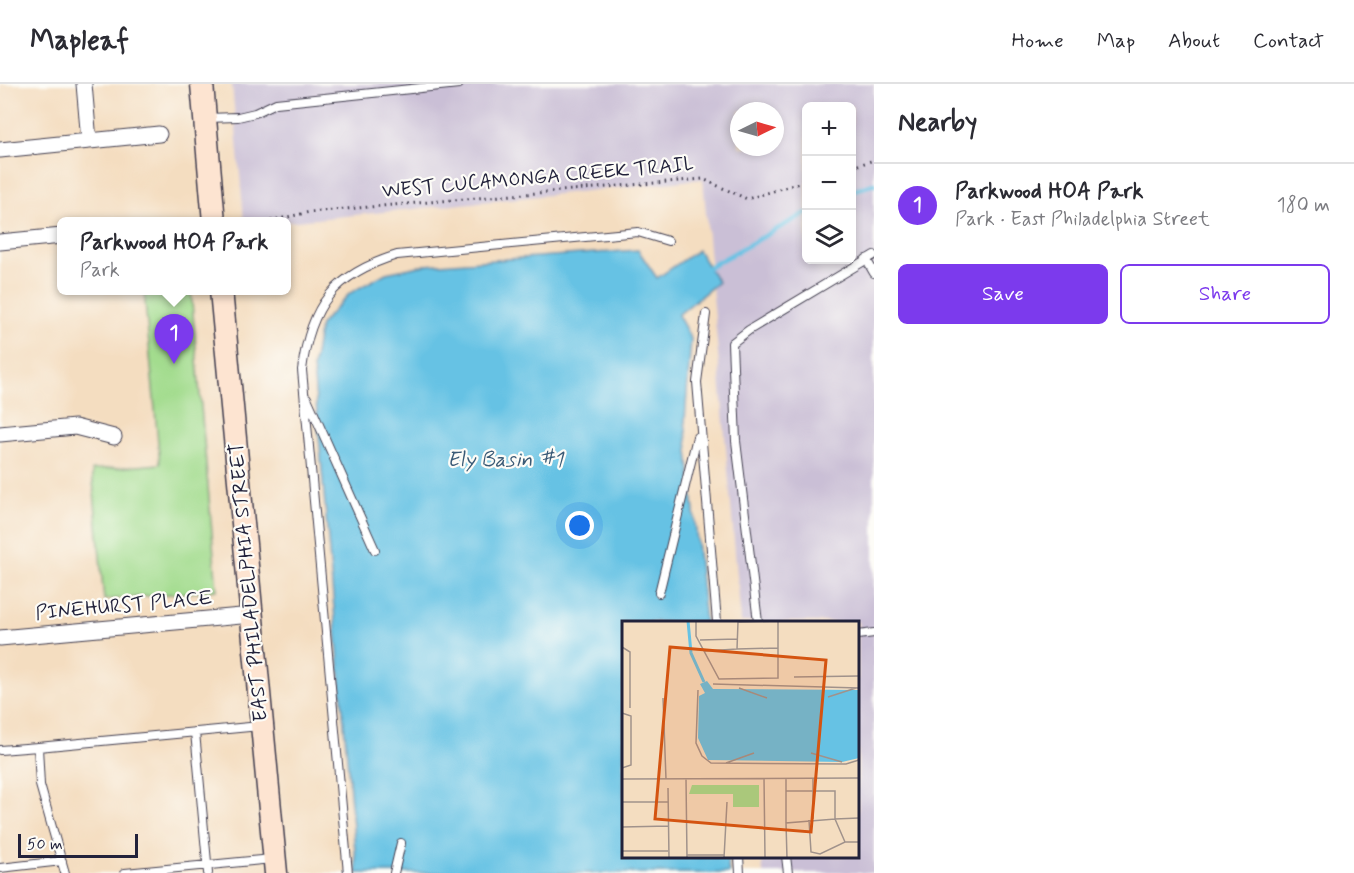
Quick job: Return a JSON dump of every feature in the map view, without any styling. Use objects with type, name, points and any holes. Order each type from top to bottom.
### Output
[{"type":"street","points":[[84,84],[89,141]]},
{"type":"street","points":[[202,84],[214,217]]},
{"type":"street","points":[[0,150],[159,134]]},
{"type":"street","points":[[0,242],[57,236]]},
{"type":"street","name":"EAST PHILADELPHIA STREET","points":[[221,295],[275,866]]},
{"type":"street","points":[[0,434],[75,427],[114,436]]},
{"type":"street","name":"PINEHURST PLACE","points":[[0,638],[252,615]]},
{"type":"lane","points":[[205,118],[238,117],[286,101],[459,84]]},
{"type":"lane","points":[[348,873],[302,370],[306,337],[317,312],[334,289],[374,262],[398,255],[638,232],[668,241]]},
{"type":"lane","points":[[758,621],[736,441],[732,343],[749,330],[874,255]]},
{"type":"lane","points":[[866,259],[874,273]]},
{"type":"lane","points":[[706,314],[697,382],[699,430],[717,621]]},
{"type":"lane","points":[[304,392],[375,550]]},
{"type":"lane","points":[[659,593],[699,430]]},
{"type":"lane","points":[[859,635],[874,633]]},
{"type":"lane","points":[[0,750],[262,726]]},
{"type":"lane","points":[[195,732],[208,869]]},
{"type":"lane","points":[[38,747],[40,785],[65,873]]},
{"type":"lane","points":[[394,873],[401,843]]},
{"type":"lane","points":[[738,858],[740,873]]},
{"type":"lane","points":[[786,858],[788,873]]},
{"type":"lane","points":[[0,868],[62,861]]},
{"type":"lane","points":[[124,873],[275,866]]},
{"type":"path","points":[[856,166],[874,160]]},
{"type":"path","name":"WEST CUCAMONGA CREEK TRAIL","points":[[288,217],[310,212],[703,178],[747,199],[802,182]]},
{"type":"shaded area","points":[[232,84],[874,84],[874,873],[763,873],[762,858],[859,858],[859,621],[741,621],[703,179],[291,222],[291,217],[244,217]]},
{"type":"green space","points":[[144,295],[191,295],[217,590],[104,600],[92,470],[160,464]]},
{"type":"water","name":"Ely Basin #1","points":[[638,250],[657,278],[698,250],[718,282],[678,315],[691,339],[685,420],[705,621],[622,621],[622,858],[727,858],[729,873],[357,873],[313,367],[320,325],[350,293],[386,273],[425,265]]},
{"type":"waterway","points":[[856,190],[874,184]]},
{"type":"waterway","points":[[709,267],[802,215]]},
{"type":"place","name":"Parkwood HOA Park","points":[[174,364]]}]
